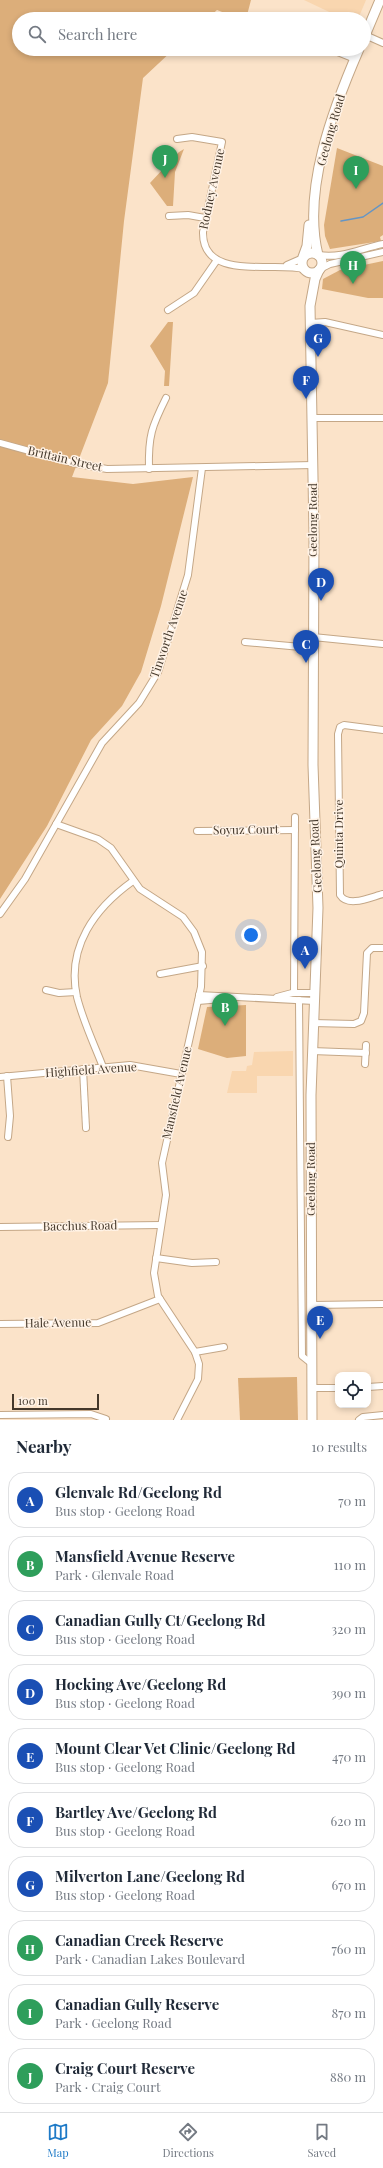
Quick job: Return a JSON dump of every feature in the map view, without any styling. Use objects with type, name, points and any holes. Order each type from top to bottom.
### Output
[{"type":"main road","points":[[371,22],[380,0]]},
{"type":"main road","name":"Geelong Road","points":[[303,258],[328,134],[356,56]]},
{"type":"main road","name":"Geelong Road","points":[[312,214],[314,236],[318,255]]},
{"type":"main road","points":[[310,253],[318,255],[322,262],[320,270],[311,273],[304,270],[302,265],[303,258],[310,253]]},
{"type":"main road","name":"Geelong Road","points":[[304,270],[310,306],[313,418],[313,775],[318,890],[312,1051],[313,1420]]},
{"type":"main road","name":"Geelong Road","points":[[310,306],[315,279],[320,270]]},
{"type":"street","points":[[371,39],[383,43]]},
{"type":"street","points":[[348,56],[355,59]]},
{"type":"street","name":"Rodney Avenue","points":[[177,140],[197,137],[222,142],[205,218],[203,239],[208,249],[217,260]]},
{"type":"street","points":[[169,216],[184,215],[205,218]]},
{"type":"street","points":[[318,255],[329,256],[347,254],[383,244]]},
{"type":"street","points":[[320,270],[330,264],[383,252]]},
{"type":"street","points":[[284,266],[303,258]]},
{"type":"street","points":[[168,310],[194,293],[217,260],[235,266],[284,266],[304,270]]},
{"type":"street","points":[[310,323],[325,322],[383,335]]},
{"type":"street","points":[[149,469],[149,438],[166,398]]},
{"type":"street","points":[[313,418],[383,418]]},
{"type":"street","name":"Brittain Street","points":[[0,443],[90,467],[149,469],[202,468]]},
{"type":"street","points":[[202,468],[313,465]]},
{"type":"street","name":"Tinworth Avenue","points":[[0,914],[25,879],[103,740],[139,703],[158,672],[188,575],[202,468]]},
{"type":"street","points":[[313,637],[383,644]]},
{"type":"street","points":[[245,642],[312,648]]},
{"type":"street","name":"Quinta Drive","points":[[383,730],[346,725],[340,726],[338,732],[340,895],[344,900],[351,901],[383,894]]},
{"type":"street","name":"Geelong Road","points":[[295,817],[296,993],[298,1000],[302,1358],[312,1364]]},
{"type":"street","name":"Mansfield Avenue","points":[[56,824],[106,844],[118,854],[133,881],[149,896],[179,914],[191,927],[201,949],[203,966],[198,998],[162,1163],[166,1192],[154,1279],[160,1299],[195,1352],[200,1364],[199,1376],[177,1420]]},
{"type":"street","name":"Soyuz Court","points":[[197,831],[294,830]]},
{"type":"street","points":[[103,1067],[76,992],[77,956],[88,926],[108,901],[133,881]]},
{"type":"street","points":[[313,1023],[354,1024],[361,1021],[364,1012],[367,953],[372,948],[383,948]]},
{"type":"street","points":[[160,974],[203,966]]},
{"type":"street","points":[[46,990],[62,993],[76,992]]},
{"type":"street","points":[[274,998],[296,993],[314,997]]},
{"type":"street","points":[[198,998],[274,998],[298,1000],[314,997]]},
{"type":"street","points":[[365,1064],[366,1046]]},
{"type":"street","points":[[312,1051],[366,1053]]},
{"type":"street","name":"Highfield Avenue","points":[[0,1077],[135,1065],[181,1074]]},
{"type":"street","points":[[83,1069],[86,1128]]},
{"type":"street","points":[[7,1076],[10,1116],[8,1137]]},
{"type":"street","name":"Bacchus Road","points":[[0,1227],[161,1225]]},
{"type":"street","points":[[156,1258],[195,1263],[216,1262]]},
{"type":"street","name":"Hale Avenue","points":[[0,1324],[98,1323],[160,1299]]},
{"type":"street","points":[[312,1305],[383,1304]]},
{"type":"street","points":[[302,1341],[304,1350],[312,1351]]},
{"type":"street","points":[[195,1352],[224,1347]]},
{"type":"street","points":[[371,1387],[383,1386]]},
{"type":"street","points":[[312,1388],[335,1388]]},
{"type":"street","points":[[0,1415],[52,1417],[92,1414],[106,1419]]},
{"type":"street","points":[[359,1420],[363,1417],[383,1415]]},
{"type":"shaded area","points":[[0,0],[251,0],[248,12],[222,12],[217,10],[215,12],[12,12],[12,56],[167,56],[143,78],[124,221],[108,383],[72,477],[133,484],[193,477],[161,606],[141,672],[122,706],[91,740],[47,826],[0,899]]},
{"type":"shaded area","points":[[304,0],[366,0],[361,12],[329,12]]},
{"type":"shaded area","points":[[337,148],[383,166],[383,235],[380,237],[381,241],[330,249],[325,236],[324,225]]},
{"type":"shaded area","points":[[184,149],[175,172],[173,206],[167,206],[150,183],[179,152]]},
{"type":"shaded area","points":[[383,261],[383,298],[368,298],[322,289],[323,279],[340,270]]},
{"type":"shaded area","points":[[168,322],[173,322],[169,386],[164,386],[165,371],[150,346]]},
{"type":"shaded area","points":[[246,1005],[246,1056],[227,1058],[198,1049],[207,1007]]},
{"type":"shaded area","points":[[293,1051],[293,1076],[257,1076],[257,1093],[227,1093],[232,1071],[246,1071],[247,1066],[252,1065],[254,1052]]},
{"type":"shaded area","points":[[297,1377],[298,1420],[240,1420],[238,1378]]},
{"type":"waterway","points":[[341,221],[363,217],[383,203]]},
{"type":"place","name":"Craig Court Reserve","points":[[165,178]]},
{"type":"place","name":"Canadian Gully Reserve","points":[[356,189]]},
{"type":"place","name":"Canadian Creek Reserve","points":[[353,284]]},
{"type":"place","name":"Milverton Lane/Geelong Rd","points":[[318,357]]},
{"type":"place","name":"Bartley Ave/Geelong Rd","points":[[306,399]]},
{"type":"place","name":"Hocking Ave/Geelong Rd","points":[[321,601]]},
{"type":"place","name":"Canadian Gully Ct/Geelong Rd","points":[[306,663]]},
{"type":"place","name":"Glenvale Rd/Geelong Rd","points":[[305,969]]},
{"type":"place","name":"Mansfield Avenue Reserve","points":[[225,1026]]},
{"type":"place","name":"Mount Clear Vet Clinic/Geelong Rd","points":[[320,1339]]}]
